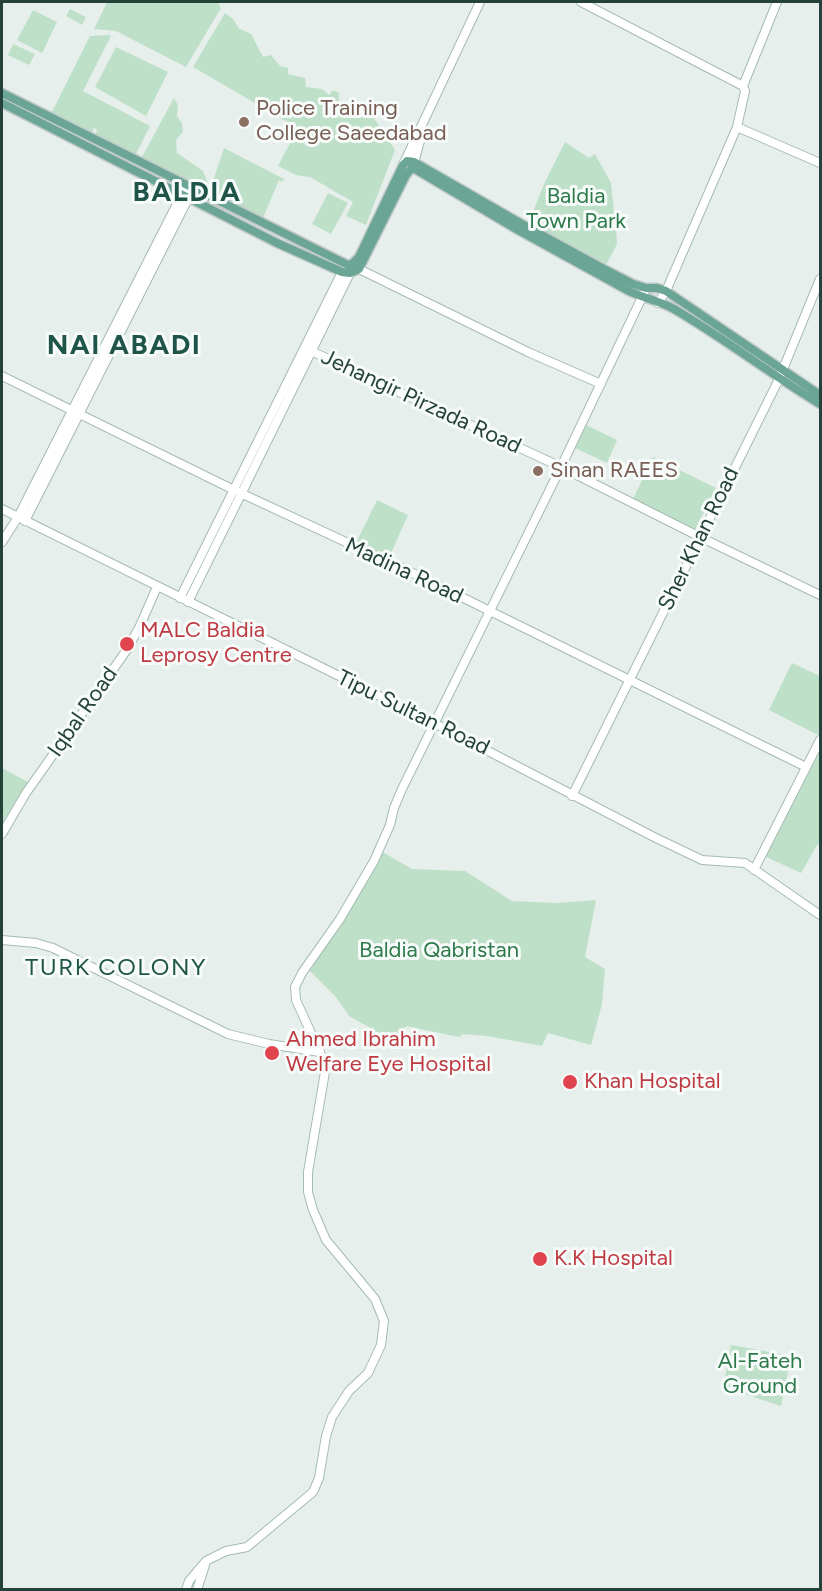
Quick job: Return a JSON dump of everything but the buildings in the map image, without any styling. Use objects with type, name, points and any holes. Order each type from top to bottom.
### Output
[{"type":"main road","points":[[2,93],[188,192],[278,243],[346,273],[359,269],[404,178],[413,165]]},
{"type":"main road","points":[[2,103],[348,265],[359,257],[402,165],[407,162],[604,269],[646,288],[666,291],[820,395]]},
{"type":"main road","points":[[413,165],[419,171],[550,248],[642,298],[671,307],[820,404]]},
{"type":"street","points":[[402,165],[480,2]]},
{"type":"street","points":[[581,2],[743,86]]},
{"type":"street","points":[[658,303],[666,291],[737,127],[745,91],[743,86],[777,2]]},
{"type":"street","points":[[413,165],[427,115]]},
{"type":"street","points":[[737,127],[820,163]]},
{"type":"street","points":[[22,519],[71,411],[188,192]]},
{"type":"street","points":[[2,542],[22,519],[80,416],[188,192]]},
{"type":"street","points":[[359,269],[528,352],[601,384]]},
{"type":"street","points":[[238,492],[311,351],[346,273]]},
{"type":"street","points":[[184,600],[346,273]]},
{"type":"street","name":"Sher Khan Road","points":[[572,795],[779,379],[820,279]]},
{"type":"street","points":[[186,1590],[189,1581],[206,1561],[226,1551],[247,1547],[313,1492],[319,1478],[326,1436],[332,1417],[349,1391],[368,1373],[381,1345],[384,1321],[375,1299],[326,1240],[308,1192],[308,1172],[326,1066],[296,1000],[295,987],[302,973],[340,919],[380,850],[400,792],[561,467],[646,288]]},
{"type":"street","name":"Jehangir Pirzada Road","points":[[311,351],[561,467],[820,596]]},
{"type":"street","name":"Madina Road","points":[[2,376],[80,416],[489,611],[806,767]]},
{"type":"street","name":"Tipu Sultan Road","points":[[2,509],[434,723],[702,860],[745,863],[820,915]]},
{"type":"street","name":"Iqbal Road","points":[[2,834],[32,784],[126,651],[157,587]]},
{"type":"street","points":[[754,870],[820,740]]},
{"type":"street","points":[[2,940],[36,943],[53,948],[228,1034],[268,1044],[320,1052]]},
{"type":"street","points":[[197,1590],[206,1561]]},
{"type":"green space","points":[[107,2],[218,2],[221,8],[186,67],[116,31],[94,29]]},
{"type":"green space","points":[[70,9],[86,17],[82,25],[66,16]]},
{"type":"green space","points":[[33,10],[57,22],[42,53],[17,40]]},
{"type":"green space","points":[[225,13],[234,20],[238,28],[251,34],[263,57],[271,55],[280,66],[288,68],[288,74],[305,78],[306,87],[322,89],[329,95],[333,90],[339,93],[339,101],[372,115],[395,150],[366,225],[346,216],[353,202],[310,177],[296,175],[278,166],[298,128],[193,67]]},
{"type":"green space","points":[[90,36],[111,36],[83,91],[150,126],[136,154],[96,134],[97,129],[94,128],[92,132],[52,112]]},
{"type":"green space","points":[[13,44],[35,54],[29,65],[8,55]]},
{"type":"green space","points":[[116,47],[168,72],[146,116],[95,87]]},
{"type":"green space","points":[[174,98],[178,105],[177,116],[182,123],[183,132],[176,140],[177,153],[203,171],[208,183],[204,188],[142,157]]},
{"type":"green space","name":"Baldia Town Park","points":[[565,142],[589,158],[595,154],[611,183],[617,244],[604,269],[527,227],[544,184]]},
{"type":"green space","points":[[224,148],[284,179],[282,182],[279,180],[263,218],[212,192],[214,189],[211,187]]},
{"type":"green space","points":[[328,193],[348,203],[331,234],[312,224]]},
{"type":"green space","points":[[582,423],[617,440],[607,463],[571,446]]},
{"type":"green space","points":[[653,457],[716,488],[695,530],[633,499]]},
{"type":"green space","points":[[377,500],[408,515],[387,562],[354,547]]},
{"type":"green space","points":[[792,663],[820,676],[820,736],[769,710]]},
{"type":"green space","points":[[820,746],[820,844],[817,845],[801,873],[762,855]]},
{"type":"green space","points":[[2,768],[28,782],[2,823]]},
{"type":"green space","name":"Baldia Qabristan","points":[[381,851],[412,869],[465,871],[512,901],[556,903],[596,900],[585,957],[605,969],[602,1004],[591,1045],[548,1033],[542,1046],[487,1036],[463,1034],[459,1037],[406,1026],[400,1037],[385,1036],[349,1016],[336,997],[305,966]]},
{"type":"green space","name":"Al-Fateh Ground","points":[[731,1345],[791,1356],[781,1406],[723,1387]]},
{"type":"place","name":"Police Training College Saeedabad","points":[[244,122]]},
{"type":"place","name":"Sinan RAEES","points":[[538,471]]},
{"type":"place","name":"MALC Baldia Leprosy Centre","points":[[127,644]]},
{"type":"place","name":"Ahmed Ibrahim Welfare Eye Hospital","points":[[272,1053]]},
{"type":"place","name":"Khan Hospital","points":[[570,1082]]},
{"type":"place","name":"K.K Hospital","points":[[540,1259]]},
{"type":"district","name":"BALDIA","points":[[187,193]]},
{"type":"district","name":"NAI ABADI","points":[[124,346]]},
{"type":"district","name":"TURK COLONY","points":[[116,968]]}]
